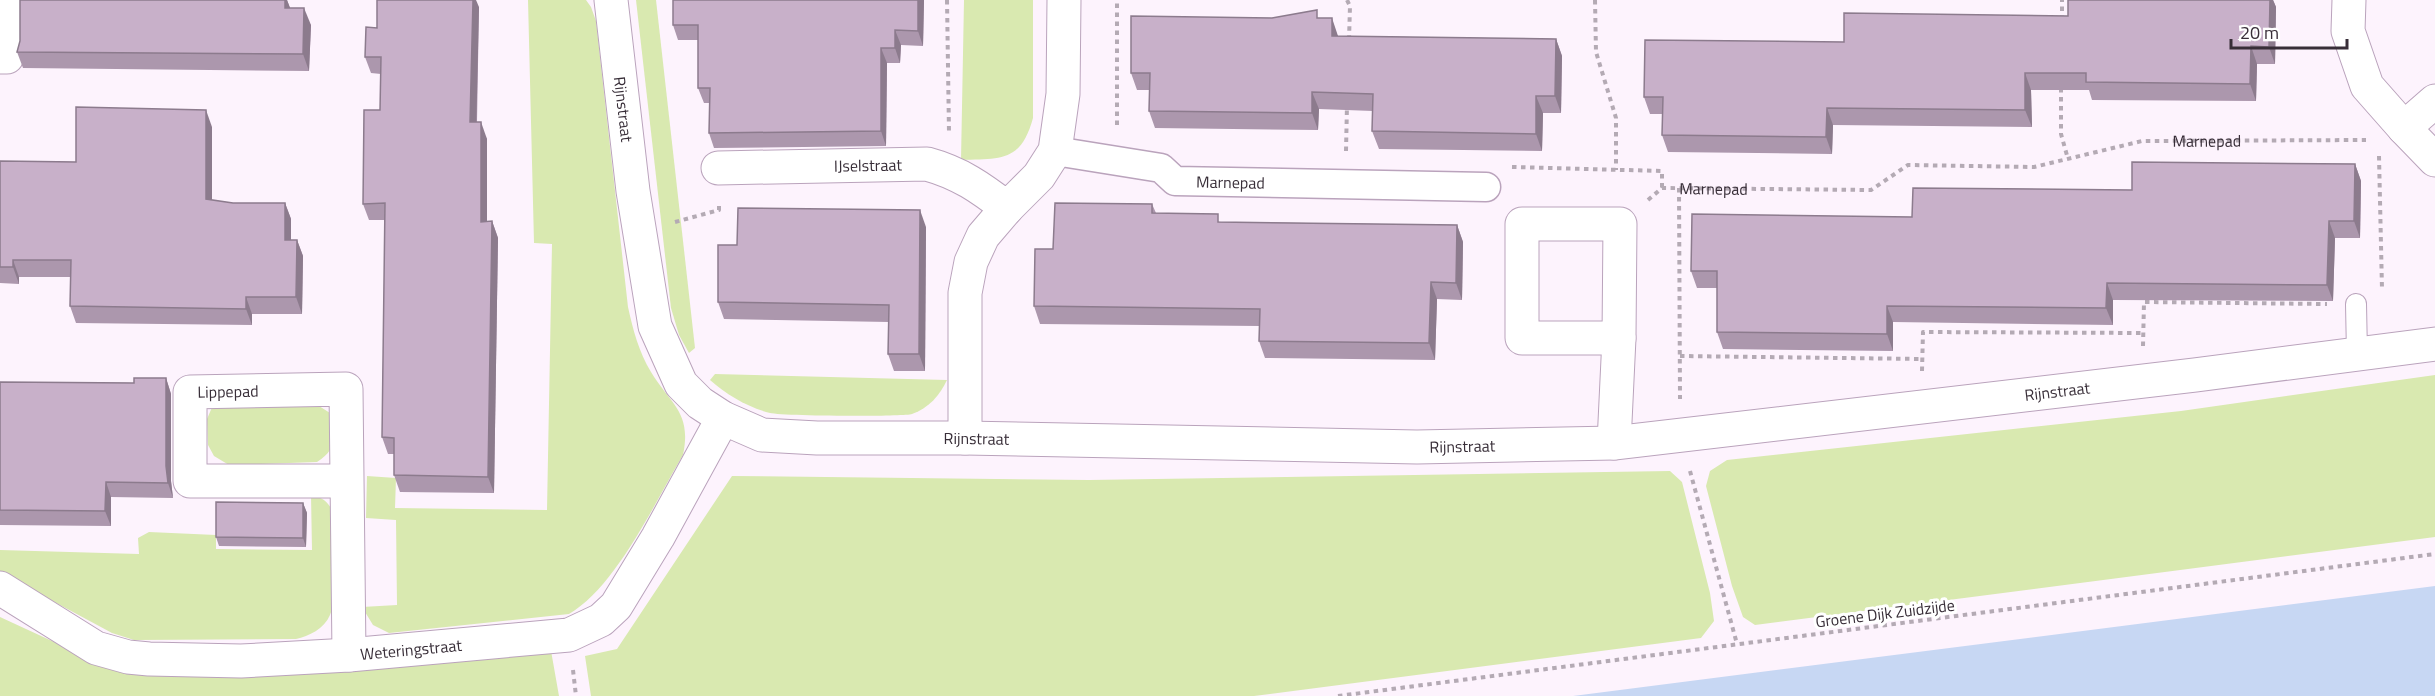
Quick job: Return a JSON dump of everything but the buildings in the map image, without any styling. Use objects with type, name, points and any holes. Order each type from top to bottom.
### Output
[{"type":"street","points":[[0,57],[7,57],[8,0]]},
{"type":"street","name":"Rijnstraat","points":[[611,0],[639,229],[655,326],[681,384],[700,403],[723,418],[762,435],[817,438],[965,438],[1417,447],[1614,443],[2435,344]]},
{"type":"street","points":[[965,438],[965,293],[971,262],[984,236],[1007,208],[1039,176],[1054,151],[1063,94],[1064,0]]},
{"type":"street","points":[[2349,0],[2348,31],[2367,86],[2391,134],[2435,160]]},
{"type":"street","points":[[2391,134],[2435,100]]},
{"type":"street","name":"Marnepad","points":[[1054,151],[1161,168],[1175,181],[1486,187]]},
{"type":"street","name":"IJselstraat","points":[[718,168],[927,164],[950,170],[1007,208]]},
{"type":"street","points":[[1614,443],[1619,339],[1620,224],[1522,224],[1522,338],[1619,339]]},
{"type":"street","name":"Lippepad","points":[[346,481],[190,481],[190,392],[346,389],[349,655]]},
{"type":"street","name":"Weteringstraat","points":[[0,588],[96,648],[128,657],[241,661],[349,655],[569,635],[601,620],[616,606],[723,418]]},
{"type":"lane","points":[[2356,304],[2357,354]]},
{"type":"path","points":[[946,0],[950,170]]},
{"type":"path","points":[[1116,161],[1117,0]]},
{"type":"path","points":[[1347,0],[1350,6],[1349,42]]},
{"type":"path","points":[[1595,0],[1596,52],[1616,118],[1616,170]]},
{"type":"path","points":[[2062,0],[2062,22]]},
{"type":"path","points":[[2061,78],[2061,134],[2068,159]]},
{"type":"path","points":[[1345,184],[1347,101]]},
{"type":"path","points":[[2143,381],[2144,302],[2382,304],[2391,134]]},
{"type":"path","name":"Marnepad","points":[[1486,187],[1487,166],[1662,171],[1662,188],[1871,190],[1908,165],[2034,167],[2142,141],[2391,134]]},
{"type":"path","points":[[639,229],[719,210],[718,168]]},
{"type":"path","points":[[1679,188],[1680,435],[1737,644]]},
{"type":"path","points":[[1922,407],[1923,332],[2143,333]]},
{"type":"path","points":[[1680,356],[1922,359]]},
{"type":"path","name":"Groene Dijk Zuidzijde","points":[[1338,696],[2435,554]]},
{"type":"green space","points":[[528,0],[586,0],[596,21],[628,307],[643,357],[682,419],[685,429],[683,455],[647,519],[618,564],[603,584],[569,614],[389,633],[373,625],[362,607],[397,605],[396,520],[366,518],[367,476],[396,478],[395,508],[547,510],[552,244],[534,243]]},
{"type":"green space","points":[[636,0],[656,0],[695,348],[689,353],[679,335],[671,308]]},
{"type":"green space","points":[[964,0],[1033,0],[1033,118],[1022,143],[1008,155],[998,158],[961,160]]},
{"type":"green space","points":[[715,374],[947,380],[933,400],[912,414],[888,416],[779,414],[745,404],[730,395],[710,380]]},
{"type":"green space","points":[[2435,375],[2435,537],[1755,625],[1743,617],[1732,586],[1706,486],[1710,471],[1727,460],[2181,411]]},
{"type":"green space","points":[[213,405],[319,406],[330,413],[332,446],[317,462],[229,465],[214,456],[208,445],[207,419]]},
{"type":"green space","points":[[1670,471],[1682,482],[1710,593],[1714,621],[1701,638],[1254,696],[591,696],[585,656],[617,649],[732,476],[1089,480]]},
{"type":"green space","points":[[311,495],[326,501],[334,515],[333,606],[330,615],[320,628],[296,639],[134,640],[112,633],[6,576],[0,575],[0,550],[139,554],[138,538],[149,532],[216,535],[216,549],[312,550]]},
{"type":"green space","points":[[0,617],[104,665],[550,645],[559,696],[0,696]]},
{"type":"water","points":[[2435,586],[2435,696],[1573,696]]}]
